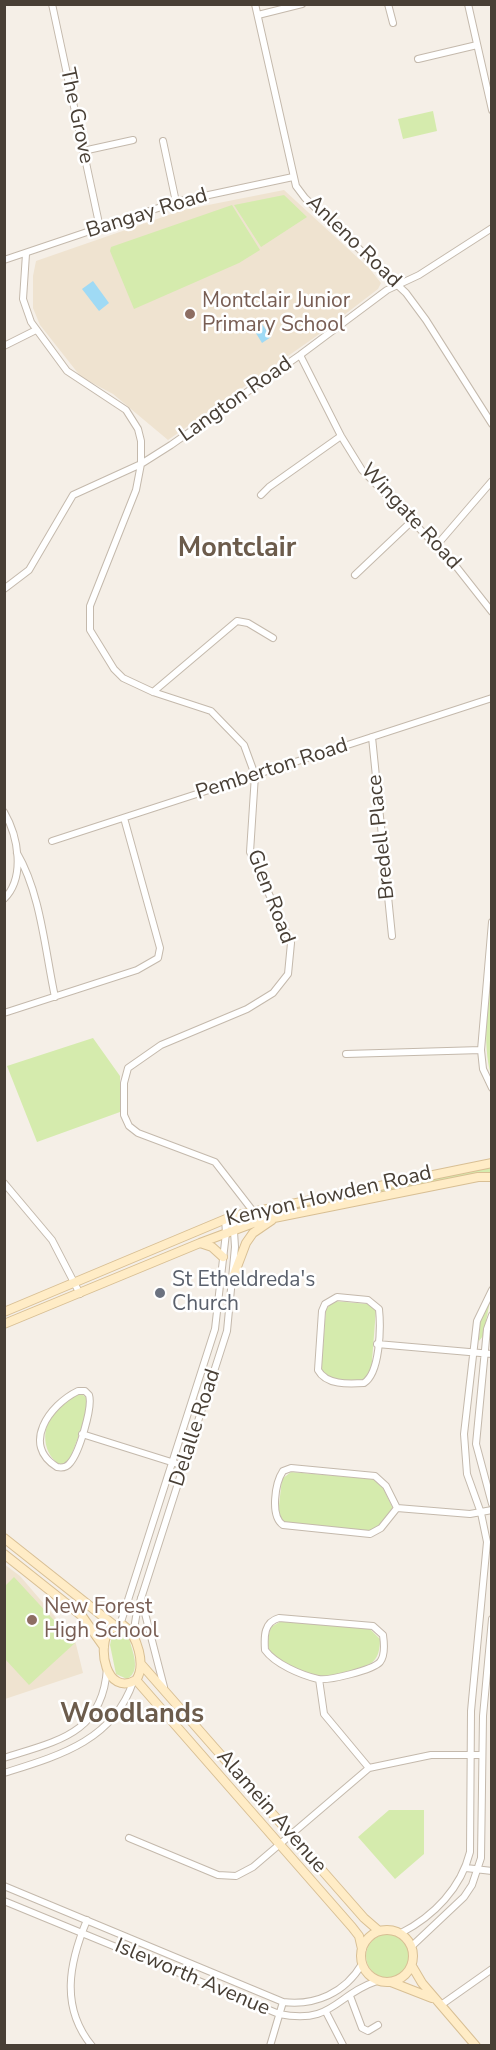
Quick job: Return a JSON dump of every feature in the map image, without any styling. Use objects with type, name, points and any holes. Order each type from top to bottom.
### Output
[{"type":"street","name":"The Grove","points":[[52,4],[100,228]]},
{"type":"street","name":"Anleno Road","points":[[255,4],[293,177],[305,198],[398,285],[421,312],[492,424]]},
{"type":"street","points":[[258,15],[302,4]]},
{"type":"street","points":[[388,4],[393,22]]},
{"type":"street","points":[[468,4],[492,110]]},
{"type":"street","points":[[418,59],[477,45]]},
{"type":"street","points":[[83,151],[132,140]]},
{"type":"street","points":[[163,141],[176,202]]},
{"type":"street","name":"Bangay Road","points":[[4,260],[176,202],[293,177]]},
{"type":"street","name":"Langton Road","points":[[4,589],[29,570],[73,495],[141,464],[300,355],[387,290],[492,228]]},
{"type":"street","name":"Glen Road","points":[[26,254],[23,299],[25,310],[36,330],[67,371],[126,410],[138,429],[141,441],[141,464],[134,498],[90,606],[88,624],[94,638],[117,673],[130,682],[153,692],[216,714],[244,745],[255,775],[249,847],[291,943],[288,974],[279,988],[256,1005],[168,1042],[131,1064],[125,1075],[126,1121],[138,1133],[218,1165],[255,1210],[259,1225]]},
{"type":"street","points":[[4,346],[36,330]]},
{"type":"street","name":"Wingate Road","points":[[300,355],[341,436],[362,470],[464,574],[492,612]]},
{"type":"street","points":[[261,495],[341,436]]},
{"type":"street","points":[[437,545],[492,481]]},
{"type":"street","points":[[355,575],[412,521]]},
{"type":"street","points":[[153,692],[237,621],[248,623],[273,638]]},
{"type":"street","name":"Pemberton Road","points":[[52,841],[492,698]]},
{"type":"street","name":"Bredell Place","points":[[372,737],[392,936]]},
{"type":"street","points":[[4,812],[11,826],[17,853],[15,881],[4,899]]},
{"type":"street","points":[[4,1013],[147,966],[160,954],[124,818]]},
{"type":"street","points":[[17,853],[25,866],[34,897],[55,997]]},
{"type":"street","points":[[492,922],[481,1050],[483,1069],[492,1088]]},
{"type":"street","points":[[346,1053],[481,1050]]},
{"type":"street","name":"Kenyon Howden Road","points":[[4,1312],[229,1218],[255,1210],[492,1163]]},
{"type":"street","name":"Kenyon Howden Road","points":[[4,1324],[230,1231],[259,1225],[275,1218],[478,1177],[492,1178]]},
{"type":"street","points":[[4,1183],[43,1228],[80,1294]]},
{"type":"street","name":"Delalle Road","points":[[133,1635],[141,1598],[227,1330],[232,1280],[229,1218]]},
{"type":"street","points":[[232,1280],[246,1243],[259,1225]]},
{"type":"street","name":"Delalle Road","points":[[117,1625],[215,1329],[223,1257],[230,1231]]},
{"type":"street","points":[[200,1243],[212,1247],[223,1257]]},
{"type":"street","points":[[401,1933],[417,1923],[446,1898],[466,1868],[471,1837],[470,1755],[474,1674],[487,1542],[481,1513],[467,1474],[464,1447],[473,1352],[480,1310],[492,1290]]},
{"type":"street","points":[[337,1297],[368,1300],[375,1303],[379,1313],[377,1344],[376,1366],[369,1380],[357,1383],[324,1378],[318,1367],[325,1304],[337,1297]]},
{"type":"street","points":[[492,1315],[487,1329],[488,1354],[476,1444],[492,1504]]},
{"type":"street","points":[[377,1344],[488,1354]]},
{"type":"street","points":[[81,1390],[88,1393],[91,1405],[82,1434],[68,1465],[57,1467],[47,1458],[42,1439],[46,1418],[58,1402],[81,1390]]},
{"type":"street","points":[[82,1434],[184,1466]]},
{"type":"street","points":[[291,1468],[375,1476],[387,1486],[397,1508],[381,1528],[370,1534],[286,1526],[277,1521],[275,1513],[279,1478],[283,1471],[291,1468]]},
{"type":"street","points":[[397,1508],[481,1513],[492,1509]]},
{"type":"street","points":[[4,1538],[117,1625],[127,1628],[133,1635],[141,1664],[130,1693],[113,1718],[93,1738],[65,1753],[4,1773]]},
{"type":"street","points":[[4,1554],[82,1616],[104,1647]]},
{"type":"street","points":[[482,1594],[492,1595]]},
{"type":"street","points":[[141,1598],[164,1689]]},
{"type":"street","points":[[288,1618],[367,1625],[382,1632],[383,1649],[377,1665],[319,1679],[278,1662],[268,1654],[265,1641],[267,1627],[271,1620],[288,1618]]},
{"type":"street","points":[[412,1946],[464,1897],[478,1870],[483,1843],[482,1755],[486,1674],[492,1618]]},
{"type":"street","points":[[4,1758],[58,1740],[80,1728],[94,1713],[102,1698],[107,1668],[105,1636],[117,1625]]},
{"type":"street","name":"Alamein Avenue","points":[[141,1664],[369,1923],[379,1931]]},
{"type":"street","points":[[107,1668],[116,1683],[134,1681]]},
{"type":"street","points":[[474,1674],[486,1674]]},
{"type":"street","points":[[319,1679],[324,1714],[369,1768]]},
{"type":"street","name":"Alamein Avenue","points":[[134,1681],[177,1725],[356,1932],[362,1949]]},
{"type":"street","points":[[177,1725],[188,1716]]},
{"type":"street","points":[[129,1838],[228,1877],[244,1873],[369,1768],[423,1756],[482,1755]]},
{"type":"street","points":[[466,1868],[492,1871]]},
{"type":"street","name":"Isleworth Avenue","points":[[4,1886],[283,2002],[310,2003],[322,1999],[344,1985],[362,1964]]},
{"type":"street","name":"Isleworth Avenue","points":[[4,1900],[279,2014],[302,2018],[326,2012],[378,1980]]},
{"type":"street","points":[[87,1920],[73,1959],[70,1994],[74,2014],[92,2046]]},
{"type":"street","points":[[439,2003],[391,1982],[371,1977],[362,1964],[362,1949],[366,1941],[379,1931],[386,1929],[401,1933],[412,1946],[412,1966],[422,1983],[476,2046]]},
{"type":"street","points":[[391,1982],[401,1978],[412,1966]]},
{"type":"street","points":[[439,2003],[492,1969]]},
{"type":"street","points":[[350,1996],[362,2028],[368,2031],[378,2025]]},
{"type":"street","points":[[270,2046],[283,2002]]},
{"type":"street","points":[[326,2012],[343,2045]]},
{"type":"shaded area","name":"Montclair Junior Primary School","points":[[284,190],[369,268],[381,283],[378,289],[318,335],[168,440],[113,394],[81,377],[40,325],[33,308],[33,276],[36,261],[183,210]]},
{"type":"shaded area","name":"New Forest High School","points":[[4,1564],[20,1576],[75,1640],[83,1673],[5,1699]]},
{"type":"green space","points":[[433,111],[437,131],[403,139],[398,119]]},
{"type":"green space","points":[[284,195],[307,217],[261,247],[234,205]]},
{"type":"green space","points":[[232,205],[260,250],[239,263],[134,309],[110,251],[111,247]]},
{"type":"green space","points":[[491,971],[491,1075],[486,1036]]},
{"type":"green space","points":[[93,1038],[120,1076],[120,1112],[37,1142],[7,1066]]},
{"type":"green space","points":[[491,1167],[491,1173],[478,1173],[266,1214],[266,1212]]},
{"type":"green space","points":[[491,1296],[483,1336],[479,1341],[480,1322]]},
{"type":"green space","points":[[334,1301],[368,1304],[376,1309],[371,1374],[362,1380],[329,1378],[321,1370],[326,1309]]},
{"type":"green space","points":[[76,1395],[83,1395],[88,1399],[88,1410],[69,1462],[60,1465],[49,1452],[45,1436],[46,1428],[59,1405]]},
{"type":"green space","points":[[291,1472],[373,1479],[381,1483],[393,1509],[379,1527],[370,1532],[283,1522],[278,1514],[282,1479]]},
{"type":"green space","name":"New Forest High School","points":[[14,1577],[75,1643],[29,1685],[5,1659],[5,1586]]},
{"type":"green space","points":[[283,1620],[370,1629],[380,1639],[380,1646],[374,1661],[360,1668],[329,1677],[304,1672],[270,1652],[267,1642],[271,1627]]},
{"type":"green space","points":[[118,1632],[129,1638],[134,1655],[134,1671],[127,1679],[116,1674],[110,1645],[112,1636]]},
{"type":"green space","points":[[389,1810],[424,1810],[424,1854],[395,1879],[358,1837]]},
{"type":"green space","points":[[388,1934],[397,1935],[404,1940],[409,1947],[409,1965],[404,1972],[397,1977],[388,1978],[379,1977],[372,1972],[367,1965],[366,1956],[367,1947],[372,1940],[379,1935]]},
{"type":"water","points":[[93,281],[109,303],[99,311],[82,289]]},
{"type":"water","points":[[262,324],[271,337],[262,343],[254,330]]},
{"type":"place","name":"Montclair Junior Primary School","points":[[190,314]]},
{"type":"place","name":"St Etheldreda's Church","points":[[160,1293]]},
{"type":"place","name":"New Forest High School","points":[[32,1620]]},
{"type":"district","name":"Montclair","points":[[237,549]]},
{"type":"district","name":"Woodlands","points":[[132,1715]]}]
